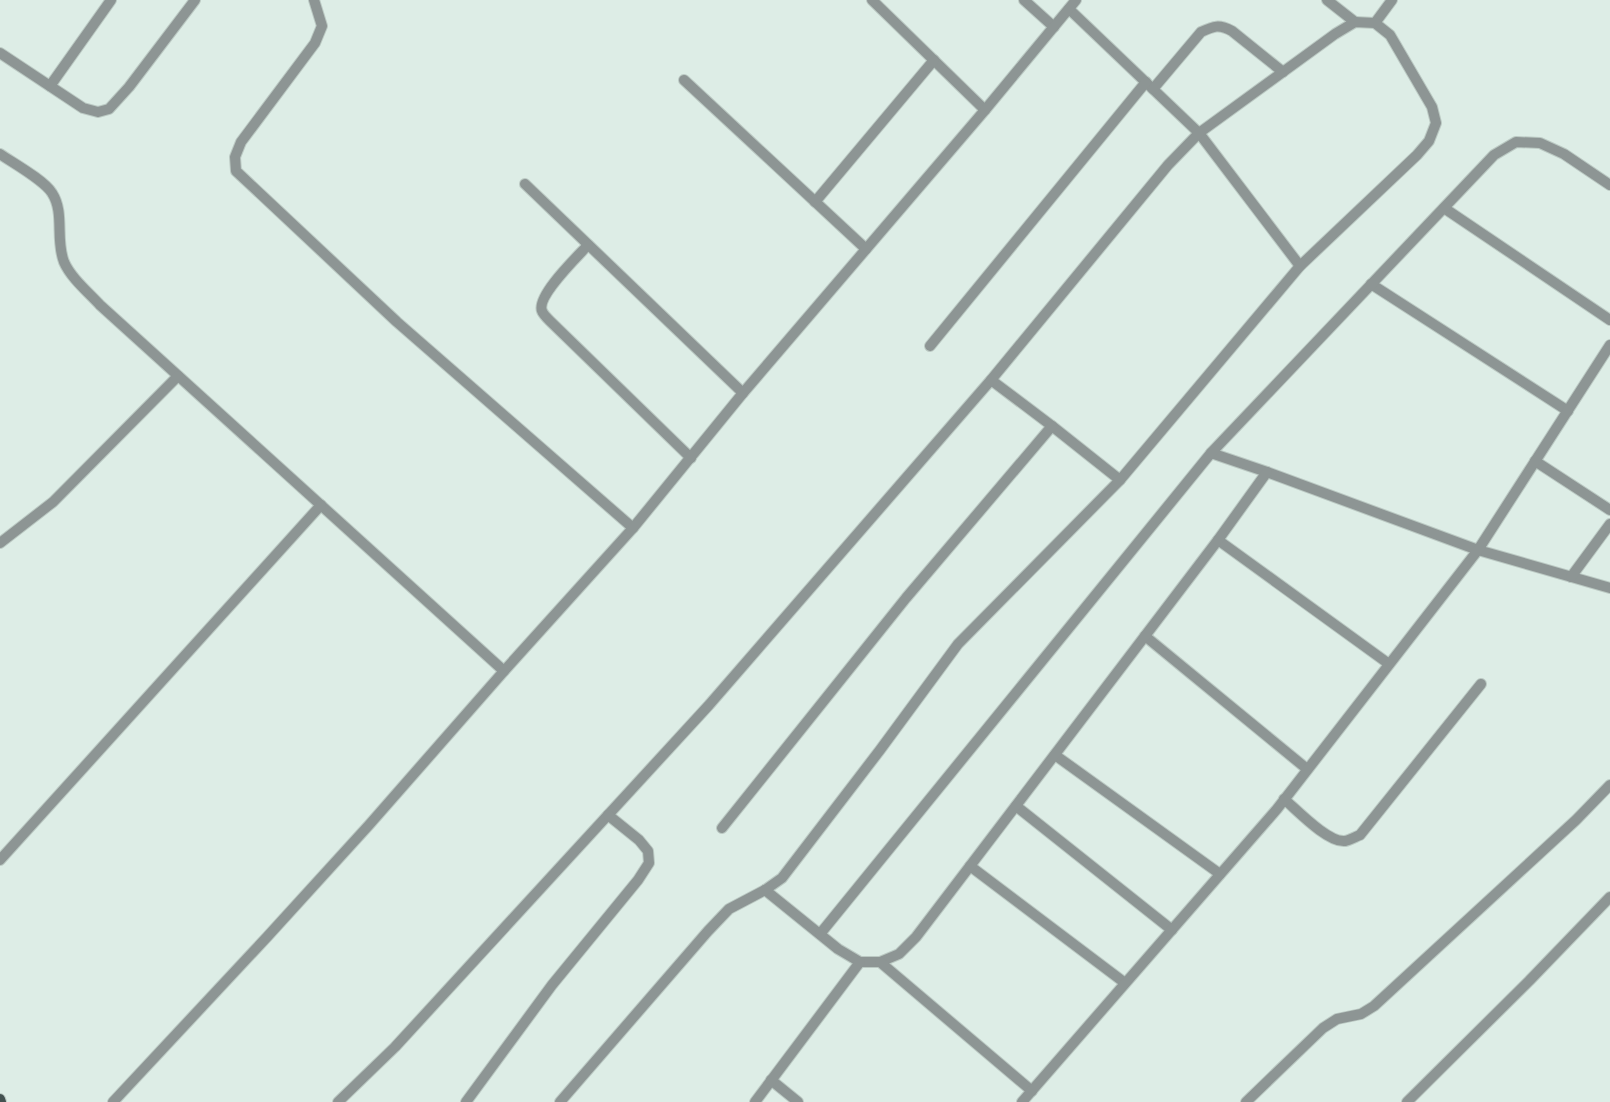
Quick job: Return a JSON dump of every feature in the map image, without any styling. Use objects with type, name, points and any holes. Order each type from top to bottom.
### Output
[{"type":"street","points":[[50,86],[111,0]]},
{"type":"street","points":[[0,53],[83,108],[98,112],[109,109],[125,91],[195,0]]},
{"type":"street","points":[[314,0],[322,26],[316,43],[241,142],[235,157],[236,171],[397,322],[633,528]]},
{"type":"street","points":[[872,0],[985,110]]},
{"type":"street","points":[[1024,0],[1054,27]]},
{"type":"street","points":[[113,1102],[358,837],[504,671],[633,528],[743,393],[1070,10],[1076,0]]},
{"type":"street","points":[[1327,0],[1355,22]]},
{"type":"street","points":[[1375,23],[1392,0]]},
{"type":"street","points":[[1070,10],[1199,133],[1300,266]]},
{"type":"street","points":[[338,1102],[395,1047],[714,699],[991,380],[1168,165],[1199,133],[1335,34],[1355,22],[1375,23],[1390,35],[1432,107],[1436,123],[1429,140],[1417,155],[1300,266],[1120,480],[958,644],[880,750],[782,878],[765,890],[729,909],[708,931],[560,1102]]},
{"type":"street","points":[[930,346],[1150,86],[1201,32],[1211,27],[1222,26],[1232,31],[1283,72]]},
{"type":"street","points":[[815,202],[934,60]]},
{"type":"street","points":[[684,80],[866,249]]},
{"type":"street","points":[[820,934],[1211,453],[1494,155],[1516,142],[1540,143],[1564,154],[1610,185]]},
{"type":"street","points":[[0,154],[51,191],[58,204],[64,262],[73,276],[100,304],[504,671]]},
{"type":"street","points":[[525,184],[743,393]]},
{"type":"street","points":[[1444,208],[1610,320]]},
{"type":"street","points":[[588,245],[550,288],[542,302],[542,311],[550,321],[691,458]]},
{"type":"street","points":[[1371,284],[1568,411]]},
{"type":"street","points":[[1022,1102],[1172,930],[1308,769],[1478,550],[1609,348]]},
{"type":"street","points":[[0,543],[53,502],[178,376]]},
{"type":"street","points":[[991,380],[1120,480]]},
{"type":"street","points":[[722,828],[906,598],[1052,426]]},
{"type":"street","points":[[1211,453],[1268,472],[1478,550],[1610,588]]},
{"type":"street","points":[[1536,461],[1610,510]]},
{"type":"street","points":[[765,890],[838,949],[860,962],[880,962],[899,954],[916,937],[1268,472]]},
{"type":"street","points":[[0,860],[321,505]]},
{"type":"street","points":[[1571,577],[1610,524]]},
{"type":"street","points":[[1218,540],[1389,664]]},
{"type":"street","points":[[1145,636],[1308,769]]},
{"type":"street","points":[[1284,799],[1319,829],[1336,840],[1346,841],[1360,835],[1481,684]]},
{"type":"street","points":[[1055,755],[1220,874]]},
{"type":"street","points":[[1246,1102],[1323,1028],[1337,1019],[1361,1014],[1374,1006],[1576,820],[1610,785]]},
{"type":"street","points":[[1016,806],[1172,930]]},
{"type":"street","points":[[466,1102],[552,985],[638,880],[649,863],[648,851],[639,840],[608,815]]},
{"type":"street","points":[[970,866],[1125,983]]},
{"type":"street","points":[[1407,1102],[1529,981],[1610,897]]},
{"type":"street","points":[[755,1102],[860,962]]},
{"type":"street","points":[[880,962],[1032,1091]]},
{"type":"street","points":[[771,1080],[798,1102]]}]
